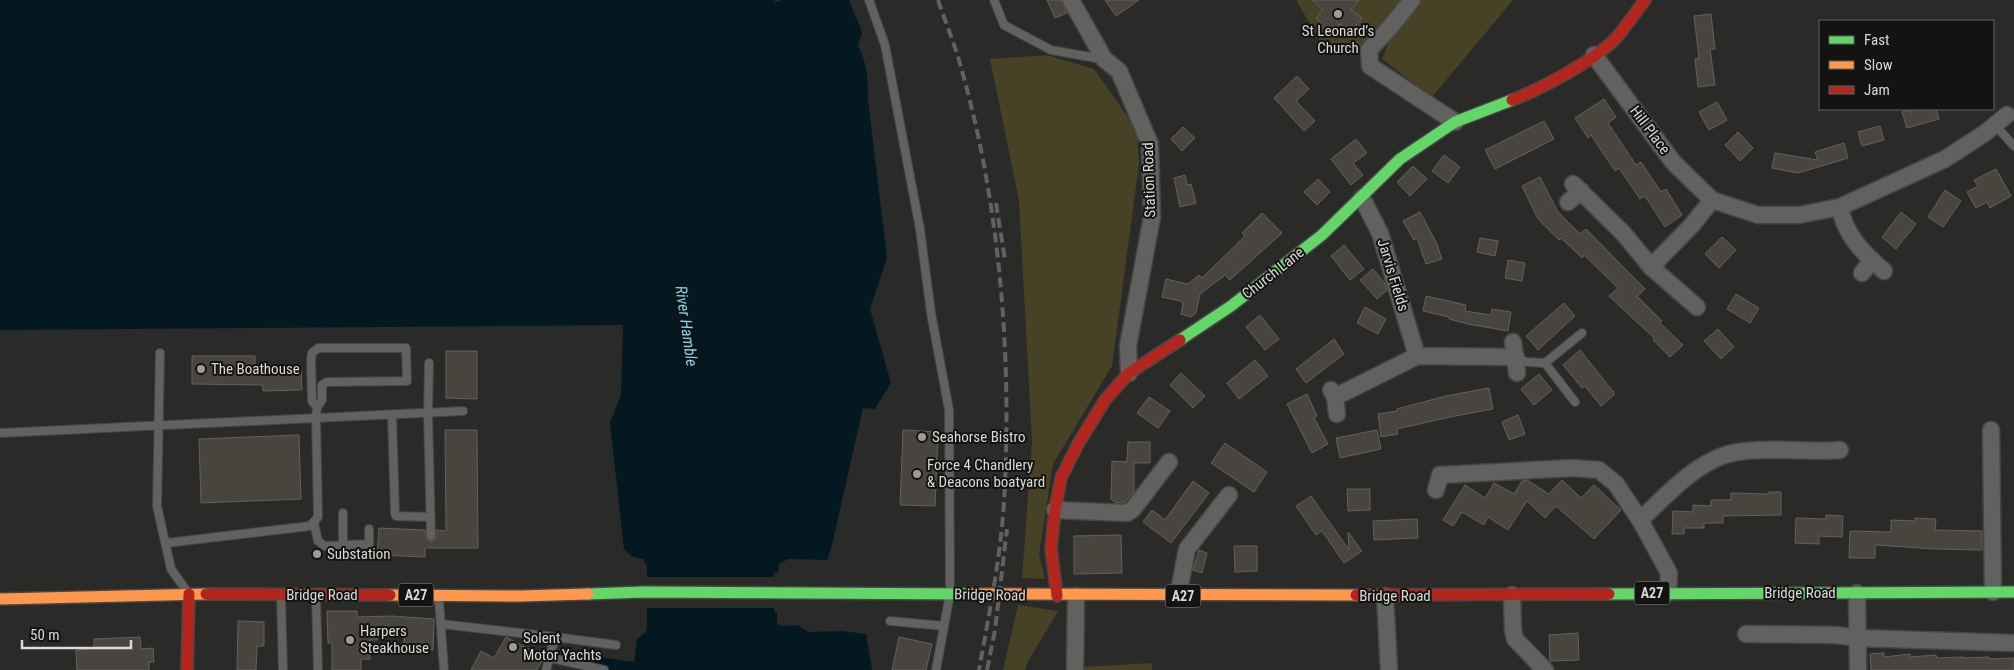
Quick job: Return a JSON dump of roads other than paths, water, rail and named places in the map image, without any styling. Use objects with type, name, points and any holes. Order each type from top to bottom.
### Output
[{"type":"main road","points":[[1455,122],[1538,90],[1594,55],[1616,38],[1645,0]]},
{"type":"main road","name":"Church Lane","points":[[1057,596],[1051,548],[1061,478],[1078,444],[1105,400],[1130,373],[1231,306],[1322,235],[1400,160],[1455,122]]},
{"type":"main road","name":"Bridge Road","points":[[0,599],[189,594],[520,596],[643,592],[1057,596],[1384,596],[2014,592]]},
{"type":"main road","points":[[186,670],[189,594]]},
{"type":"street","name":"Station Road","points":[[1071,0],[1104,59],[1118,71],[1150,144],[1152,217],[1128,346],[1130,373]]},
{"type":"street","points":[[1412,0],[1369,50],[1370,66],[1455,122]]},
{"type":"street","name":"Hill Place","points":[[1594,55],[1673,162],[1712,200],[1758,215],[1799,215],[1840,207],[1945,159],[2001,124]]},
{"type":"street","points":[[1568,202],[1577,187],[1624,234],[1651,267],[1689,290],[1697,307]]},
{"type":"street","name":"Jarvis Fields","points":[[1362,198],[1380,233],[1417,356]]},
{"type":"street","points":[[1651,267],[1692,226],[1712,200]]},
{"type":"street","points":[[1840,207],[1842,221],[1853,238],[1878,266],[1862,274]]},
{"type":"street","points":[[1337,414],[1333,393],[1417,356],[1515,357]]},
{"type":"street","points":[[1991,430],[1993,592]]},
{"type":"street","points":[[1640,520],[1696,470],[1725,456],[1750,451],[1831,455]]},
{"type":"street","points":[[1055,510],[1127,513],[1133,510],[1169,462]]},
{"type":"street","points":[[1436,490],[1440,475],[1570,462],[1599,470],[1616,484],[1640,520],[1669,573],[1668,593]]},
{"type":"street","points":[[1178,596],[1187,548],[1231,496]]},
{"type":"street","points":[[1857,593],[1858,670]]},
{"type":"street","points":[[1512,595],[1515,639],[1545,670]]},
{"type":"street","points":[[1075,670],[1076,596]]},
{"type":"street","points":[[1384,596],[1389,670]]},
{"type":"street","points":[[1746,634],[1836,634],[1858,638],[2014,643]]},
{"type":"lane","points":[[869,0],[885,45],[920,229],[931,314],[949,410],[950,594],[936,670]]},
{"type":"lane","points":[[994,0],[1004,25],[1051,50],[1104,59]]},
{"type":"lane","points":[[2001,124],[2014,146]]},
{"type":"lane","points":[[1515,357],[1526,362],[1545,363],[1582,333]]},
{"type":"lane","points":[[166,544],[305,527],[314,523],[318,517],[316,418],[317,407],[322,400],[322,385],[324,382],[407,381],[406,348],[318,348],[312,353],[311,360],[312,400],[317,407]]},
{"type":"lane","points":[[160,353],[157,506],[171,569],[189,594]]},
{"type":"lane","points":[[429,363],[428,413],[431,536]]},
{"type":"lane","points":[[1545,363],[1575,402]]},
{"type":"lane","points":[[0,433],[463,412]]},
{"type":"lane","points":[[392,415],[396,516],[401,518],[430,517]]},
{"type":"lane","points":[[343,513],[343,545]]},
{"type":"lane","points":[[314,523],[318,541],[325,546],[369,544],[368,529]]},
{"type":"lane","points":[[281,595],[283,670]]},
{"type":"lane","points":[[316,595],[318,670]]},
{"type":"lane","points":[[439,595],[444,670]]},
{"type":"lane","points":[[890,621],[944,626]]},
{"type":"lane","points":[[441,624],[616,645]]},
{"type":"lane","points":[[546,670],[551,658],[555,637]]},
{"type":"lane","points":[[551,658],[604,670]]},
{"type":"water","name":"River Hamble","points":[[0,0],[774,0],[776,2],[782,0],[849,0],[862,32],[858,46],[867,73],[868,100],[887,258],[870,309],[891,383],[875,409],[863,408],[827,560],[788,559],[779,564],[778,572],[774,573],[774,611],[777,613],[777,624],[783,626],[798,625],[808,632],[842,631],[866,634],[872,670],[577,670],[579,654],[634,662],[637,639],[646,632],[647,625],[647,566],[643,559],[631,556],[624,549],[610,423],[621,395],[623,325],[0,330]]},
{"type":"railway","points":[[938,0],[960,62],[975,121],[993,223],[1004,328],[1006,380],[1004,506],[995,577],[979,670]]},
{"type":"railway","points":[[996,203],[1005,260]]},
{"type":"railway","points":[[987,670],[995,630],[1007,529]]},
{"type":"place","name":"St Leonard’s Church","points":[[1338,14]]},
{"type":"place","name":"The Boathouse","points":[[201,369]]},
{"type":"place","name":"Seahorse Bistro","points":[[922,437]]},
{"type":"place","name":"Force 4 Chandlery & Deacons boatyard","points":[[917,474]]},
{"type":"place","name":"Substation","points":[[317,554]]},
{"type":"place","name":"Harpers Steakhouse","points":[[350,640]]},
{"type":"place","name":"Solent Motor Yachts","points":[[513,647]]}]
